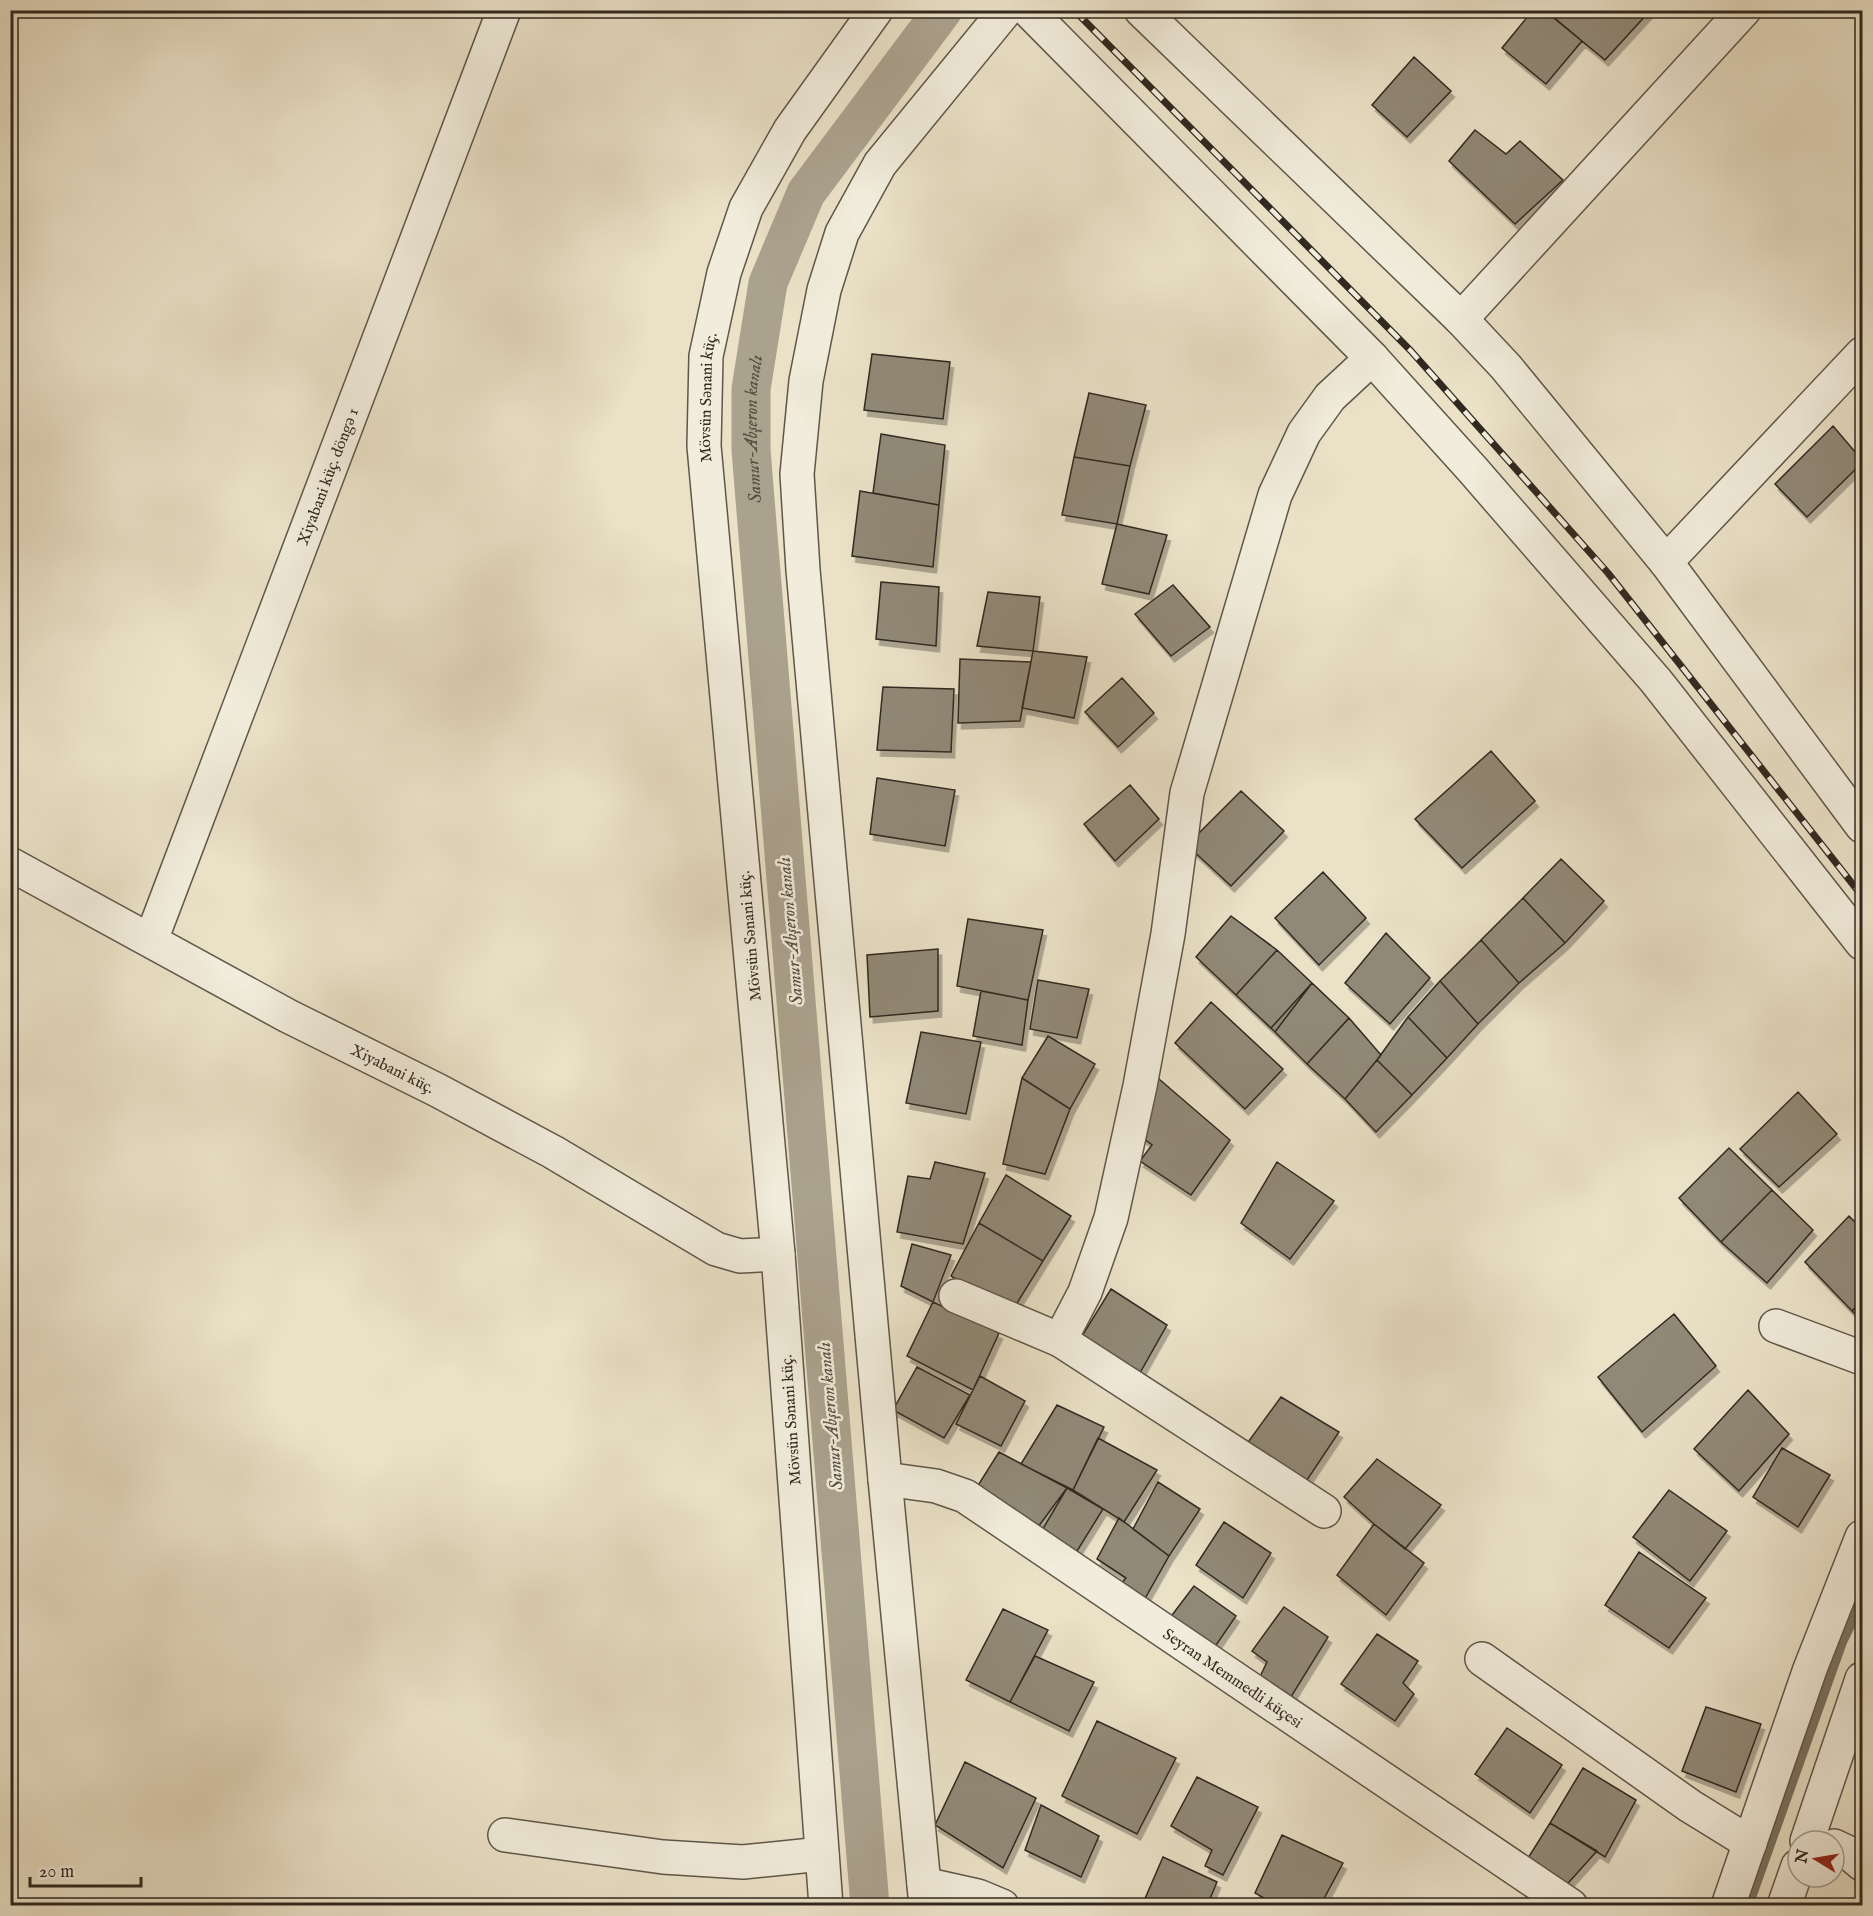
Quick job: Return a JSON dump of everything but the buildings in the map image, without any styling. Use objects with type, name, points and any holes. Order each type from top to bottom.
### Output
[{"type":"street","name":"Xiyabani küç. döngə 1","points":[[151,940],[504,10]]},
{"type":"street","name":"Mövsün Sənani küç.","points":[[826,1905],[778,1254],[704,446],[706,356],[724,273],[746,208],[790,130],[876,10]]},
{"type":"street","points":[[1002,1905],[978,1896],[925,1895],[803,570],[797,474],[806,381],[824,290],[842,232],[880,164],[1006,10]]},
{"type":"street","points":[[1028,10],[1372,358],[1481,479],[1656,681],[1863,943]]},
{"type":"street","points":[[1141,10],[1461,319],[1506,367],[1666,562],[1863,826]]},
{"type":"street","points":[[1461,319],[1744,10]]},
{"type":"street","points":[[1666,562],[1863,354]]},
{"type":"street","points":[[1060,1340],[1085,1293],[1111,1218],[1140,1086],[1166,946],[1187,793],[1275,495],[1304,433],[1330,398],[1372,358]]},
{"type":"street","name":"Xiyabani küç.","points":[[11,864],[288,1016],[437,1090],[553,1152],[716,1249],[740,1256],[778,1254]]},
{"type":"street","points":[[956,1296],[1060,1340],[1324,1511]]},
{"type":"street","points":[[1776,1326],[1863,1358]]},
{"type":"street","name":"Seyran Memmedli küçesi","points":[[885,1479],[936,1486],[965,1496],[1571,1905]]},
{"type":"street","points":[[1728,1905],[1810,1669],[1863,1538]]},
{"type":"street","points":[[1482,1659],[1690,1806],[1750,1843]]},
{"type":"street","points":[[1821,1829],[1863,1679]]},
{"type":"street","points":[[505,1835],[663,1857],[743,1862],[822,1854]]},
{"type":"street","points":[[1846,1852],[1863,1864]]},
{"type":"street","points":[[1784,1905],[1790,1889]]},
{"type":"waterway","name":"Samur-Abşeron kanalı","points":[[870,1906],[751,450],[751,389],[768,283],[806,193],[943,10]]},
{"type":"waterway","points":[[1748,1906],[1842,1642],[1862,1601]]},
{"type":"railway","points":[[1074,10],[1411,351],[1608,573],[1862,896]]}]
